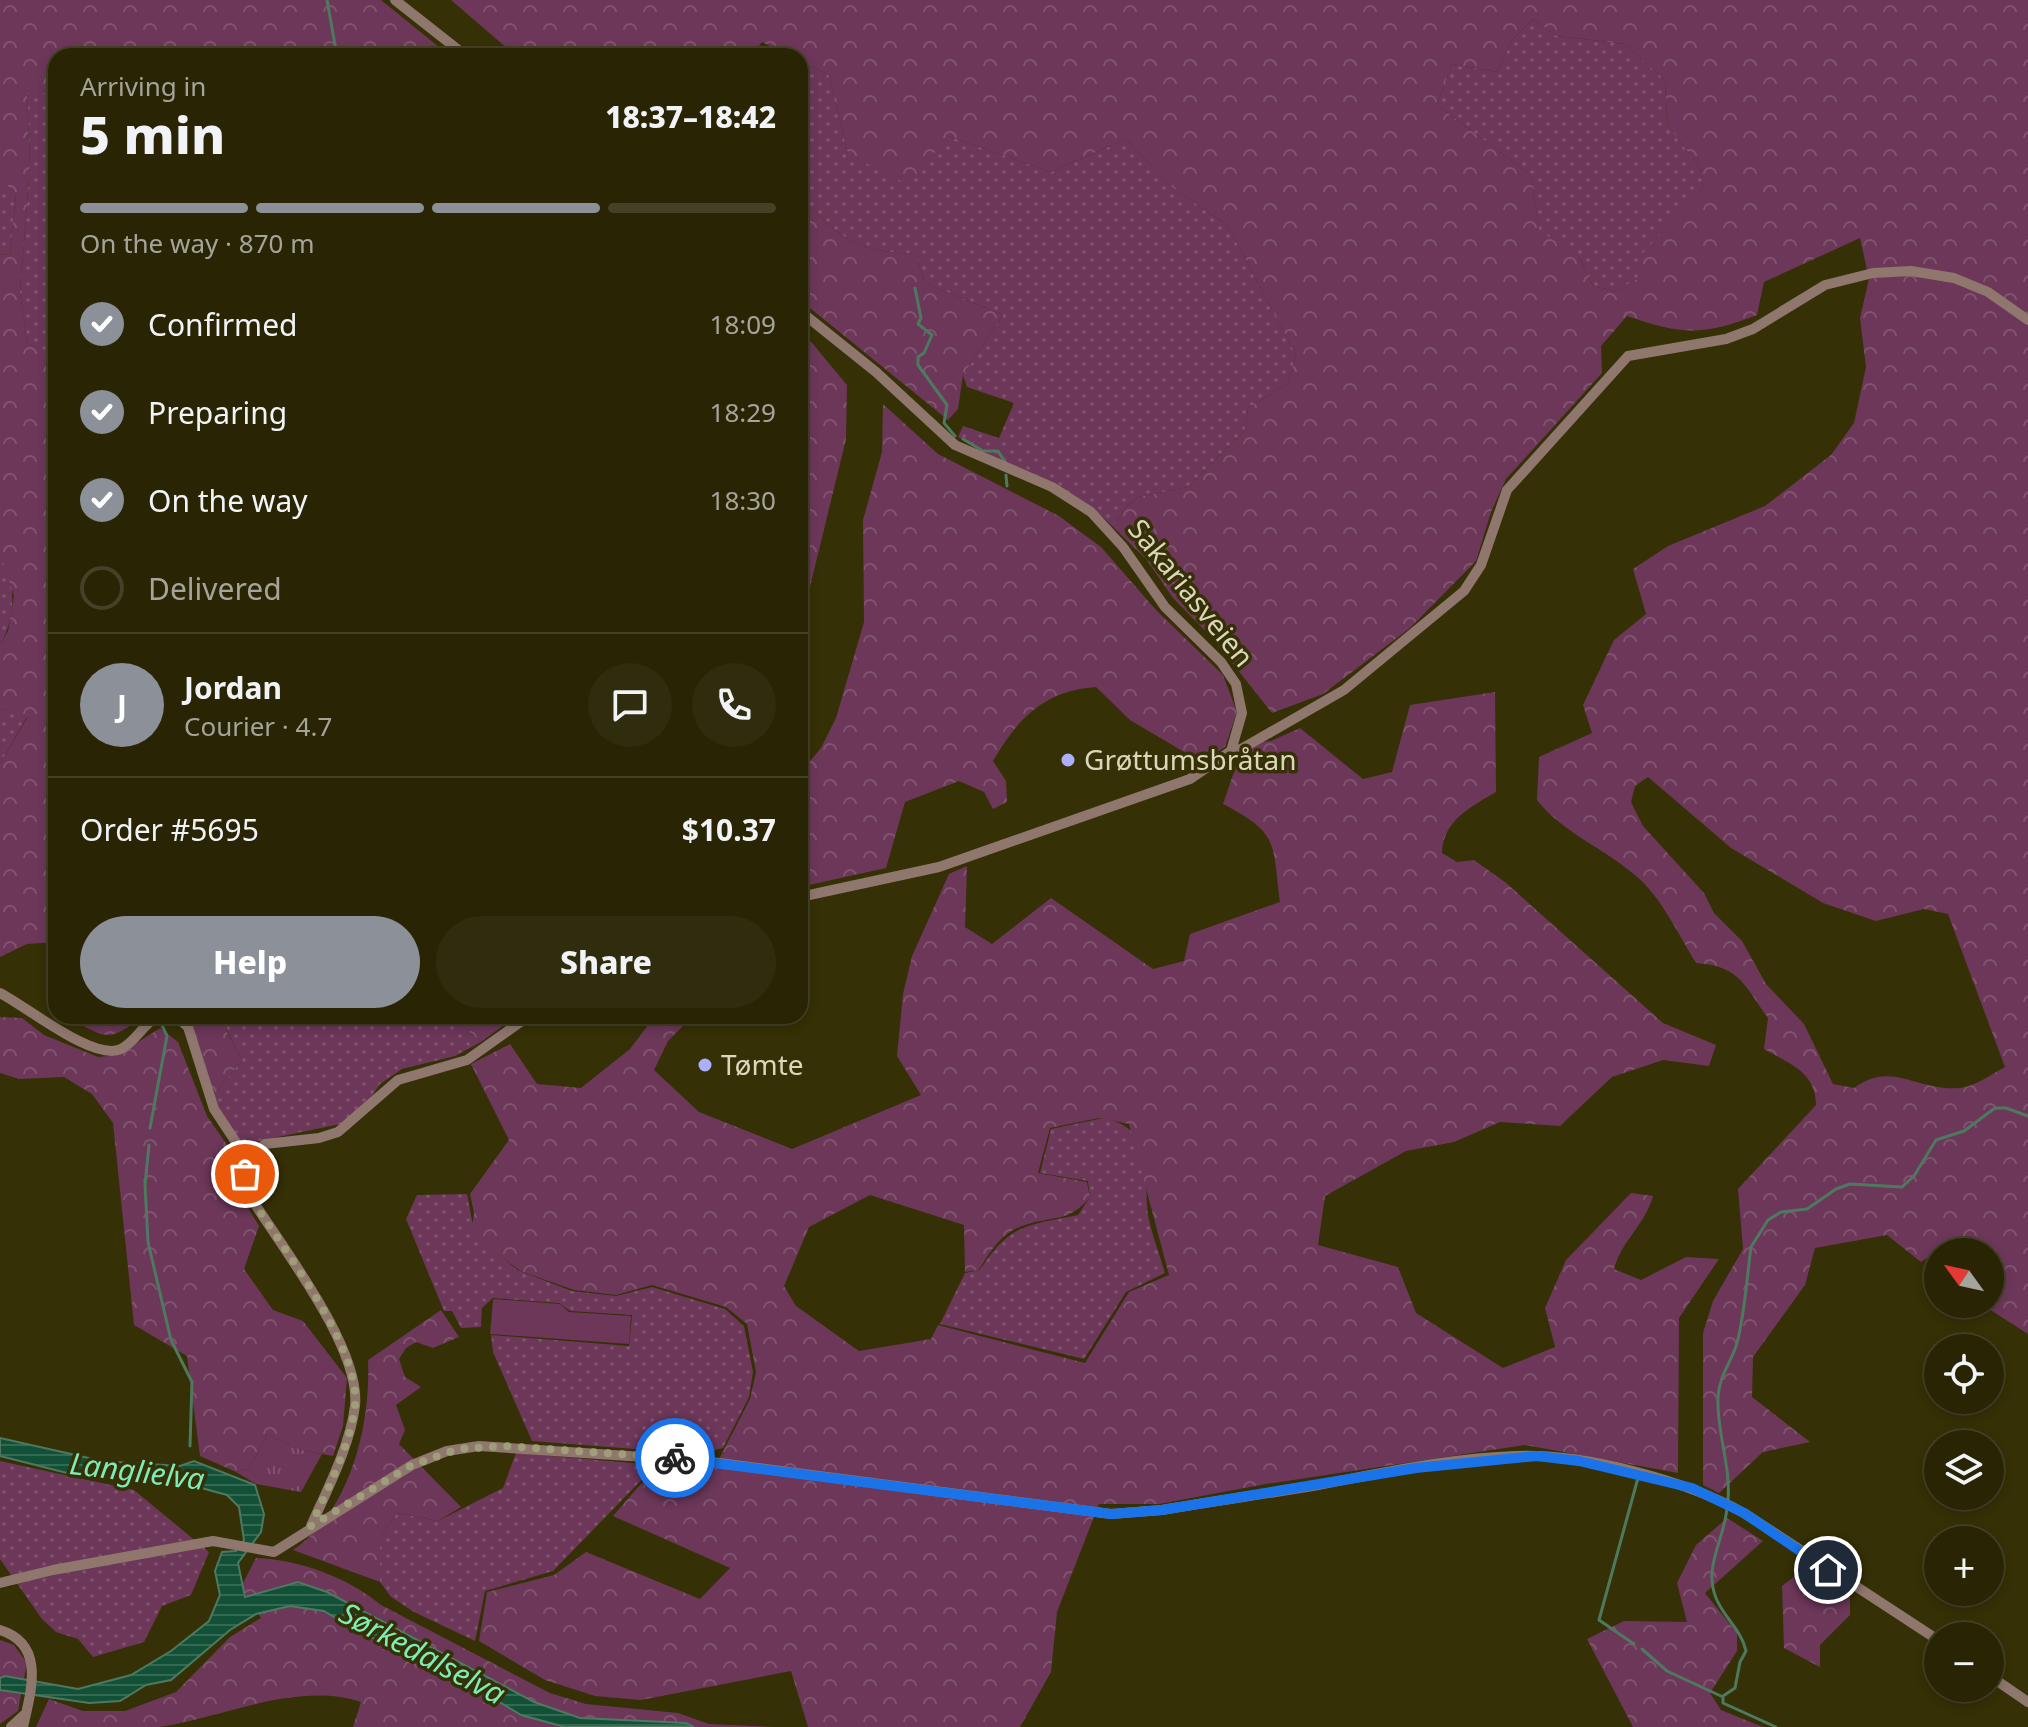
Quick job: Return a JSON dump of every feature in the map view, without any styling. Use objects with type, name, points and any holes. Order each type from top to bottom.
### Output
[{"type":"street","points":[[395,0],[456,48]]},
{"type":"street","points":[[808,895],[939,867],[1082,815],[1167,789],[1210,769],[1231,751],[1241,749],[1344,690],[1464,591],[1481,565],[1507,490],[1628,356],[1726,339],[1753,329],[1825,285],[1873,273],[1922,272],[1954,278],[1988,292],[2028,320]]},
{"type":"street","name":"Sakariasveien","points":[[808,318],[886,381],[944,438],[981,459],[1069,496],[1102,522],[1151,591],[1233,678],[1242,713],[1231,751]]},
{"type":"street","points":[[0,993],[48,1022]]},
{"type":"street","points":[[51,1024],[84,1044],[105,1051],[127,1045],[150,1024]]},
{"type":"street","points":[[185,1024],[214,1109],[247,1159],[245,1179],[249,1193],[343,1347],[353,1375],[355,1407],[350,1428],[311,1526]]},
{"type":"street","points":[[247,1159],[265,1144],[319,1138],[338,1132],[398,1080],[467,1060],[518,1024]]},
{"type":"street","points":[[0,1583],[202,1543],[222,1541],[266,1552],[281,1549],[311,1526],[412,1465],[447,1451],[492,1445],[704,1461],[1111,1514],[1151,1512],[1416,1468],[1516,1456],[1559,1458],[1642,1474],[1679,1483],[1719,1500],[1733,1506],[1924,1631]]},
{"type":"street","points":[[0,1630],[27,1647],[33,1672],[23,1727]]},
{"type":"street","points":[[2004,1686],[2028,1702]]},
{"type":"street","points":[[11,1727],[26,1712]]},
{"type":"green space","points":[[0,0],[381,0],[440,48],[48,48],[48,93],[27,93],[30,165],[20,292],[27,343],[48,355],[48,943],[27,944],[0,957],[0,764],[28,716],[0,709],[0,645],[8,631],[14,596],[0,553],[0,255],[10,254],[16,195],[0,178]]},
{"type":"green space","points":[[451,0],[2028,0],[2028,1334],[2003,1318],[2004,1238],[1924,1238],[1924,1260],[1921,1262],[1887,1235],[1815,1248],[1805,1285],[1753,1357],[1752,1397],[1810,1442],[1763,1452],[1719,1493],[1703,1485],[1703,1333],[1713,1301],[1743,1249],[1738,1189],[1816,1105],[1815,1094],[1812,1084],[1800,1070],[1764,1049],[1768,1018],[1740,979],[1722,968],[1696,963],[1662,906],[1645,885],[1624,866],[1559,822],[1537,800],[1539,757],[1592,733],[1583,705],[1614,640],[1646,614],[1633,569],[1668,546],[1765,506],[1831,455],[1854,423],[1866,367],[1860,318],[1869,279],[1860,238],[1764,282],[1757,315],[1738,322],[1707,330],[1678,330],[1627,316],[1601,346],[1602,373],[1506,479],[1491,512],[1476,561],[1410,628],[1323,694],[1272,713],[1213,639],[1173,598],[1146,559],[1113,527],[1125,508],[1138,497],[1188,487],[1245,430],[1248,408],[1288,383],[1296,355],[1228,226],[1172,187],[1126,139],[1051,172],[948,136],[909,185],[848,154],[829,75],[808,65],[808,48],[774,48],[762,42],[757,48],[507,48]],"holes":[[[1533,19],[1557,36],[1625,44],[1665,80],[1667,124],[1700,168],[1703,188],[1642,254],[1637,279],[1615,291],[1593,286],[1579,257],[1539,230],[1531,175],[1437,105],[1452,64],[1497,72],[1512,40]],[[1648,777],[1731,848],[1823,903],[1876,921],[1924,909],[1948,914],[2005,1067],[1977,1083],[1960,1088],[1944,1088],[1892,1076],[1868,1080],[1854,1088],[1833,1084],[1804,1024],[1766,984],[1742,941],[1714,913],[1704,893],[1643,826],[1631,802],[1635,786]]]},
{"type":"green space","points":[[1533,19],[1557,36],[1625,44],[1665,80],[1667,124],[1700,168],[1703,188],[1643,254],[1638,279],[1615,291],[1593,286],[1579,257],[1539,231],[1531,175],[1437,105],[1452,64],[1497,72],[1512,40]]},
{"type":"green space","points":[[808,65],[829,75],[848,154],[948,136],[1051,172],[1126,139],[1172,187],[1228,226],[1296,355],[1288,383],[1248,408],[1245,430],[1188,487],[1138,497],[1125,508],[1113,527],[1058,486],[958,437],[963,426],[999,438],[1014,403],[967,387],[963,375],[1003,315],[925,283],[915,254],[862,246],[827,223],[808,204]]},
{"type":"green space","points":[[27,93],[48,93],[48,357],[27,343],[20,292],[30,165]]},
{"type":"green space","points":[[0,178],[16,194],[10,254],[0,255]]},
{"type":"green space","points":[[808,204],[838,232],[862,246],[915,254],[925,283],[1003,315],[963,375],[958,409],[948,420],[808,306]]},
{"type":"green space","points":[[808,338],[847,385],[846,439],[808,595]]},
{"type":"green space","points":[[883,404],[938,454],[1059,516],[1101,547],[1156,610],[1223,675],[1237,712],[1225,747],[1201,762],[1130,720],[1096,687],[1061,694],[1034,709],[1012,732],[993,761],[1006,781],[1007,802],[993,809],[984,792],[959,781],[905,802],[886,868],[808,885],[808,763],[821,748],[836,718],[864,622],[863,520],[882,452]]},
{"type":"green space","points":[[0,553],[12,587],[12,611],[0,645]]},
{"type":"green space","points":[[1495,692],[1496,792],[1468,809],[1453,823],[1447,832],[1442,853],[1457,862],[1474,860],[1505,882],[1663,1023],[1716,1045],[1709,1066],[1663,1060],[1612,1077],[1560,1126],[1500,1122],[1454,1142],[1406,1151],[1325,1196],[1318,1245],[1398,1267],[1416,1313],[1503,1368],[1555,1347],[1545,1308],[1566,1260],[1631,1193],[1653,1196],[1614,1269],[1641,1280],[1686,1257],[1719,1259],[1679,1318],[1678,1473],[1525,1445],[1266,1484],[1159,1504],[1099,1504],[1057,1612],[1051,1672],[1020,1727],[808,1727],[791,1671],[641,1700],[595,1696],[545,1680],[479,1641],[487,1592],[554,1575],[586,1552],[700,1599],[730,1568],[613,1516],[660,1462],[715,1467],[750,1399],[756,1372],[747,1324],[726,1307],[652,1285],[616,1295],[574,1290],[520,1271],[471,1232],[474,1213],[470,1194],[509,1140],[471,1064],[510,1044],[537,1084],[581,1088],[630,1049],[649,1024],[685,1024],[668,1041],[654,1070],[699,1112],[792,1149],[921,1095],[897,1056],[903,994],[912,956],[949,874],[967,866],[965,927],[992,944],[1051,898],[1153,969],[1184,961],[1190,934],[1280,902],[1270,842],[1255,824],[1223,804],[1237,763],[1253,743],[1271,741],[1300,728],[1363,779],[1392,772],[1410,705]],"holes":[[[1099,1118],[1129,1124],[1169,1275],[1129,1292],[1085,1363],[938,1325],[931,1339],[859,1351],[796,1306],[784,1286],[809,1227],[870,1195],[964,1225],[965,1272],[979,1270],[1008,1233],[1067,1215],[1090,1197],[1087,1182],[1038,1173],[1050,1128]]]},
{"type":"green space","points":[[0,709],[28,715],[0,764]]},
{"type":"green space","points":[[0,1017],[22,1018],[44,1035],[98,1057],[118,1055],[160,1028],[178,1042],[207,1116],[237,1159],[238,1191],[259,1226],[244,1269],[273,1310],[303,1321],[347,1378],[343,1426],[333,1456],[302,1450],[267,1435],[249,1469],[236,1472],[200,1456],[187,1356],[134,1325],[113,1123],[92,1094],[64,1077],[19,1079],[0,1073]]},
{"type":"green space","points":[[80,1024],[131,1024],[121,1031],[105,1035]]},
{"type":"green space","points":[[188,1024],[229,1024],[226,1030],[242,1060],[212,1097]]},
{"type":"green space","points":[[228,1024],[461,1024],[481,1042],[455,1056],[402,1069],[380,1084],[365,1106],[345,1123],[259,1141],[246,1150],[212,1097],[242,1060],[226,1029]]},
{"type":"green space","points":[[461,1024],[505,1024],[481,1042]]},
{"type":"green space","points":[[1103,1118],[1121,1124],[1133,1133],[1140,1144],[1146,1172],[1149,1220],[1165,1273],[1126,1292],[1084,1359],[940,1324],[965,1273],[980,1270],[990,1255],[1011,1235],[1033,1225],[1078,1215],[1090,1197],[1088,1181],[1040,1173],[1051,1129]]},
{"type":"green space","points":[[467,1194],[474,1231],[517,1270],[572,1291],[616,1296],[652,1287],[725,1309],[744,1326],[753,1372],[749,1397],[723,1448],[699,1454],[532,1441],[493,1352],[491,1335],[629,1346],[632,1315],[570,1311],[559,1303],[493,1298],[482,1308],[481,1327],[461,1328],[452,1311],[444,1311],[406,1219],[417,1195]]},
{"type":"green space","points":[[493,1299],[560,1304],[569,1312],[631,1316],[629,1344],[490,1334]]},
{"type":"green space","points":[[441,1310],[459,1337],[433,1348],[416,1342],[406,1348],[399,1359],[405,1377],[421,1387],[396,1405],[405,1430],[399,1444],[461,1507],[438,1521],[397,1513],[380,1539],[380,1582],[293,1550],[313,1534],[329,1513],[353,1465],[366,1412],[368,1360]]},
{"type":"green space","points":[[267,1435],[302,1450],[322,1454],[301,1492],[256,1484],[236,1472],[249,1469]]},
{"type":"green space","points":[[516,1453],[656,1465],[553,1571],[485,1591],[475,1641],[414,1612],[391,1597],[380,1582],[380,1539],[397,1513],[438,1521],[503,1488]]},
{"type":"green space","points":[[0,1461],[134,1490],[209,1552],[191,1595],[162,1606],[144,1642],[93,1657],[78,1639],[56,1632],[42,1619],[0,1559]]},
{"type":"green space","points":[[1727,1518],[1763,1541],[1705,1593],[1737,1633],[1737,1651],[1710,1693],[1721,1710],[1763,1727],[1633,1727],[1587,1639],[1624,1621],[1687,1622],[1677,1583],[1696,1545]]},
{"type":"green space","points":[[256,1558],[306,1566],[354,1586],[381,1605],[550,1693],[586,1704],[678,1713],[709,1724],[774,1727],[353,1727],[361,1702],[312,1696],[260,1703],[160,1727],[36,1727],[49,1699],[83,1711],[125,1711],[176,1692],[230,1637],[261,1618],[241,1587]]},
{"type":"green space","points":[[1804,1569],[1850,1594],[1850,1615],[1820,1645],[1820,1667],[1784,1648],[1782,1586]]},
{"type":"green space","points":[[0,1640],[14,1645],[27,1663],[18,1711],[0,1724]]},
{"type":"water","points":[[0,1438],[102,1461],[180,1466],[194,1461],[255,1485],[264,1514],[261,1532],[238,1563],[245,1597],[298,1582],[327,1592],[534,1702],[580,1718],[686,1723],[694,1727],[565,1727],[521,1715],[446,1670],[359,1632],[324,1611],[290,1606],[256,1614],[230,1630],[171,1680],[146,1685],[120,1701],[89,1703],[0,1690],[0,1678],[5,1676],[78,1689],[131,1675],[171,1651],[209,1621],[220,1595],[215,1571],[222,1552],[236,1551],[244,1540],[239,1507],[227,1495],[183,1483],[67,1473],[0,1456]]},
{"type":"waterway","points":[[327,0],[336,48]]},
{"type":"waterway","points":[[915,288],[921,318],[918,324],[932,335],[924,353],[918,357],[918,365],[947,405],[944,423],[955,436]]},
{"type":"waterway","points":[[963,439],[983,451],[998,451],[1007,465]]},
{"type":"waterway","points":[[1006,475],[1007,486]]},
{"type":"waterway","points":[[150,1128],[167,1036],[161,1024]]},
{"type":"waterway","points":[[1728,1500],[1718,1396],[1721,1380],[1738,1339],[1751,1247],[1768,1220],[1781,1212],[1807,1209],[1836,1189],[1850,1184],[1902,1187],[1914,1176],[1936,1140],[1964,1131],[1995,1108],[2006,1108],[2028,1116]]},
{"type":"waterway","name":"Langlielva","points":[[149,1145],[145,1185],[148,1242],[171,1340],[192,1382],[190,1446]]},
{"type":"waterway","points":[[1634,1644],[1599,1620],[1638,1478]]},
{"type":"waterway","points":[[1727,1507],[1713,1564],[1713,1586],[1719,1605],[1740,1636],[1746,1651],[1740,1662],[1735,1688],[1723,1696],[1723,1703],[1776,1727]]},
{"type":"waterway","points":[[1642,1649],[1667,1671],[1723,1697]]},
{"type":"way so far","points":[[245,1174],[253,1201],[309,1288],[350,1360],[355,1407],[344,1446],[311,1526],[412,1465],[458,1449],[504,1446],[675,1458]]},
{"type":"place","name":"Grøttumsbråtan","points":[[1068,760]]},
{"type":"place","name":"Tømte","points":[[705,1065]]},
{"type":"route","points":[[675,1458],[1111,1514],[1162,1510],[1473,1460],[1516,1456],[1559,1458],[1642,1474],[1692,1488],[1733,1506],[1828,1570]]},
{"type":"water label","name":"Sørkedalselva","points":[[422,1654]]}]
